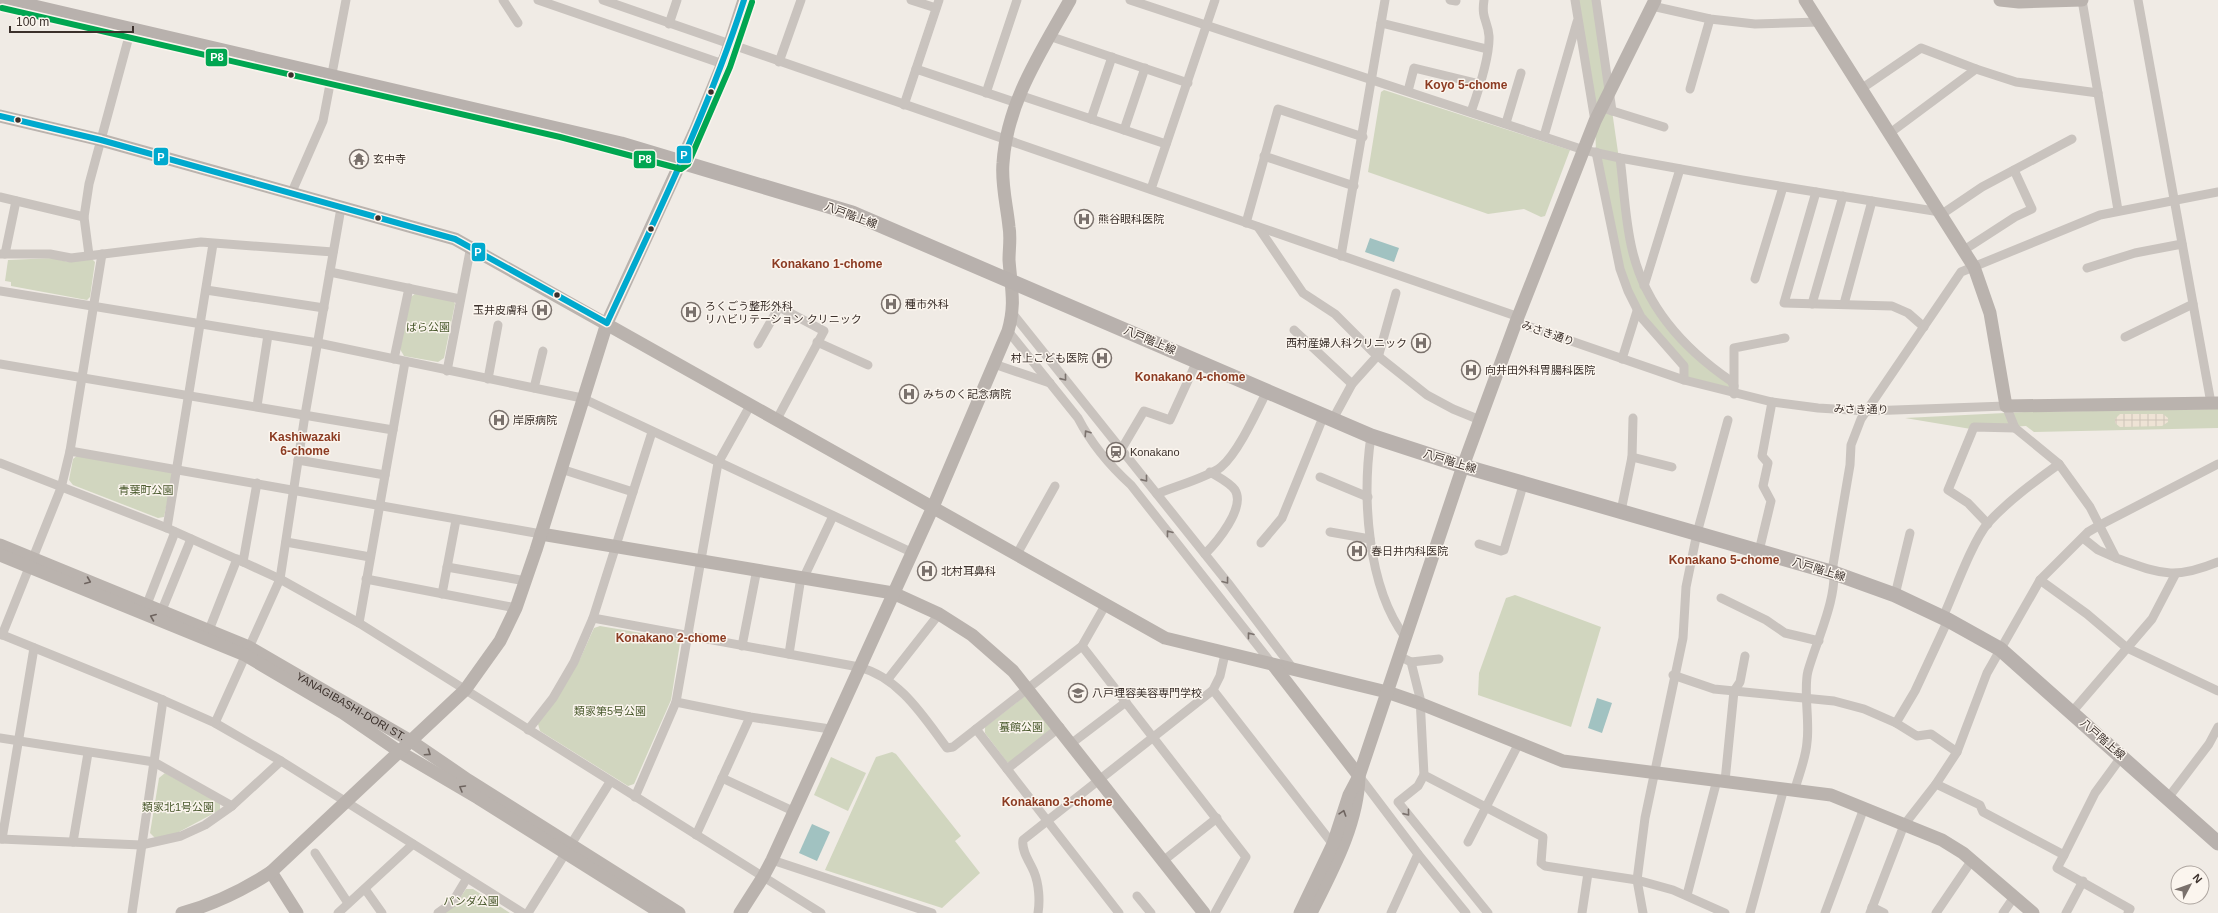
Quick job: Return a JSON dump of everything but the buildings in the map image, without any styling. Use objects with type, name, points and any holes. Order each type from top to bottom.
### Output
[{"type":"main road","name":"八戸階上線","points":[[4,0],[562,129],[681,161],[852,213],[1371,436],[1463,466],[1524,482],[1834,573],[1894,595],[1946,618],[2000,649],[2218,843]]},
{"type":"street","points":[[291,194],[323,121],[346,0]]},
{"type":"street","points":[[503,0],[518,23]]},
{"type":"street","points":[[538,0],[723,64]]},
{"type":"street","name":"みさき通り","points":[[603,0],[668,24],[1342,256],[1622,359],[1684,380],[1734,390],[1772,402],[1818,408],[1867,411],[2006,406],[2214,403]]},
{"type":"street","points":[[668,24],[677,0]]},
{"type":"street","points":[[182,913],[210,906],[240,892],[271,872],[465,690],[500,641],[516,608],[526,581],[582,398],[607,323],[681,161],[723,64],[744,0]]},
{"type":"street","points":[[779,62],[801,0]]},
{"type":"street","points":[[904,105],[937,4],[911,0]]},
{"type":"street","points":[[986,93],[1018,0]]},
{"type":"street","points":[[740,913],[764,877],[772,860],[830,729],[932,507],[1008,331],[1013,314],[1014,298],[1010,280],[1010,229],[1003,164],[1006,140],[1018,99],[1028,73],[1070,0]]},
{"type":"street","points":[[1130,0],[1590,151],[1680,169],[1941,213],[1982,187],[2072,139]]},
{"type":"street","points":[[1151,189],[1215,0]]},
{"type":"street","points":[[1342,256],[1385,0]]},
{"type":"street","points":[[1472,112],[1480,84],[1489,36],[1482,12],[1484,0]]},
{"type":"street","points":[[1310,913],[1336,848],[1359,797],[1360,776],[1463,466],[1517,320],[1590,151],[1595,121],[1575,0]]},
{"type":"street","points":[[1595,121],[1607,109],[1609,90],[1596,0]]},
{"type":"street","points":[[1805,0],[1974,267],[1990,313],[2006,406],[2015,428],[2059,464],[2100,525],[2116,558]]},
{"type":"street","points":[[2000,0],[2082,0],[2118,210]]},
{"type":"street","points":[[2138,0],[2193,304],[2214,403]]},
{"type":"street","points":[[1609,90],[1653,3],[1710,19],[1755,24],[1819,22]]},
{"type":"street","points":[[1544,136],[1578,19]]},
{"type":"street","points":[[1690,89],[1710,19]]},
{"type":"street","points":[[1381,23],[1487,49]]},
{"type":"street","points":[[89,255],[84,217],[89,184],[132,29]]},
{"type":"street","points":[[1050,36],[1188,83]]},
{"type":"street","points":[[1861,89],[1921,48],[2016,82],[2098,93]]},
{"type":"street","points":[[1091,119],[1112,57]]},
{"type":"street","points":[[1124,130],[1145,68]]},
{"type":"street","points":[[1408,91],[1414,68],[1480,84]]},
{"type":"street","points":[[1890,133],[1976,68]]},
{"type":"street","points":[[916,70],[986,93],[1018,99],[1091,119],[1166,144]]},
{"type":"street","points":[[1506,123],[1521,73]]},
{"type":"street","points":[[1246,223],[1278,109],[1362,137]]},
{"type":"street","points":[[1607,109],[1664,127]]},
{"type":"street","points":[[0,116],[101,140],[341,208],[438,233],[471,246],[1165,638],[1294,671],[1343,680],[1387,692],[1419,703],[1563,761],[1831,795],[1942,840],[1972,860],[2033,913]]},
{"type":"street","points":[[1590,151],[1620,268],[1637,311],[1653,332],[1684,366],[1684,380]]},
{"type":"street","points":[[1264,156],[1354,186]]},
{"type":"street","points":[[1620,158],[1632,250],[1644,286],[1659,313],[1670,327],[1696,355],[1731,381],[1734,390]]},
{"type":"street","points":[[1644,286],[1680,169]]},
{"type":"street","points":[[1964,250],[2015,217],[2032,209],[2014,170]]},
{"type":"street","points":[[1755,279],[1783,187]]},
{"type":"street","points":[[1816,192],[1784,304],[1892,306],[1908,313],[1924,327]]},
{"type":"street","points":[[1750,913],[1790,789],[1808,743],[1807,674],[1819,641],[1834,573],[1833,565],[1849,472],[1851,445],[1861,419],[1961,272],[2100,215],[2118,210],[2218,192]]},
{"type":"street","points":[[1812,304],[1842,196]]},
{"type":"street","points":[[0,197],[84,217]]},
{"type":"street","points":[[16,201],[2,254],[50,254],[71,258],[201,242],[333,252]]},
{"type":"street","points":[[1844,304],[1872,201]]},
{"type":"street","points":[[215,723],[280,579],[305,415],[341,208]]},
{"type":"street","points":[[1258,227],[1303,293],[1335,314],[1378,356],[1427,395],[1452,409],[1480,420]]},
{"type":"street","points":[[166,528],[202,325],[214,244]]},
{"type":"street","points":[[2087,268],[2135,253],[2182,244]]},
{"type":"street","points":[[447,371],[471,246]]},
{"type":"street","points":[[102,254],[70,451],[61,488],[32,563],[1,635],[163,700],[215,723],[281,761],[523,913]]},
{"type":"street","points":[[330,272],[460,299]]},
{"type":"street","points":[[394,359],[409,288]]},
{"type":"street","points":[[206,290],[324,308]]},
{"type":"street","points":[[0,291],[318,343],[582,398],[718,463],[911,552]]},
{"type":"street","points":[[1261,543],[1282,518],[1329,417],[1352,384],[1378,356],[1396,293]]},
{"type":"street","points":[[2125,337],[2193,304]]},
{"type":"street","points":[[758,344],[779,307],[824,331],[777,418]]},
{"type":"street","points":[[1622,359],[1637,311]]},
{"type":"street","points":[[1013,314],[1205,554],[1294,671]]},
{"type":"street","points":[[488,379],[498,326]]},
{"type":"street","points":[[1294,330],[1352,384]]},
{"type":"street","points":[[1008,331],[1050,383],[1112,467],[1131,485],[1360,776],[1418,854],[1465,912]]},
{"type":"street","points":[[257,406],[268,335]]},
{"type":"street","points":[[1734,390],[1734,348],[1785,338]]},
{"type":"street","points":[[817,342],[868,365]]},
{"type":"street","points":[[534,388],[543,351]]},
{"type":"street","points":[[1121,450],[1144,411],[1170,420],[1197,361]]},
{"type":"street","points":[[359,623],[405,362]]},
{"type":"street","points":[[0,364],[393,430]]},
{"type":"street","points":[[994,364],[1050,383]]},
{"type":"street","points":[[1156,494],[1221,467],[1229,458],[1267,391]]},
{"type":"street","points":[[1759,551],[1771,501],[1763,486],[1768,463],[1762,456],[1772,402]]},
{"type":"street","points":[[635,797],[676,702],[718,463],[751,404]]},
{"type":"street","points":[[1621,511],[1632,457],[1633,418]]},
{"type":"street","points":[[1643,913],[1637,880],[1645,818],[1673,675],[1683,638],[1686,586],[1697,533],[1728,420]]},
{"type":"street","points":[[1988,524],[1968,503],[1948,490],[1974,427],[2015,428]]},
{"type":"street","points":[[528,730],[553,698],[574,662],[592,618],[652,432]]},
{"type":"street","points":[[1371,436],[1368,455],[1370,539],[1378,576],[1388,606],[1396,624],[1405,637]]},
{"type":"street","points":[[70,451],[294,489],[456,520],[893,592],[939,614],[972,635],[1014,671],[1060,727],[1204,913]]},
{"type":"street","points":[[1632,457],[1672,467]]},
{"type":"street","points":[[298,460],[385,475]]},
{"type":"street","points":[[0,463],[166,528],[280,579],[359,623],[610,782],[821,913]]},
{"type":"street","points":[[1896,723],[1915,691],[1974,550],[1988,524],[2030,485],[2059,464]]},
{"type":"street","points":[[1884,913],[1871,910],[1904,825],[1936,784],[1957,752],[1986,672],[2040,580],[2083,538],[2100,525],[2218,464]]},
{"type":"street","points":[[561,469],[633,492]]},
{"type":"street","points":[[1205,554],[1226,531],[1237,499],[1236,493],[1229,484],[1210,472]]},
{"type":"street","points":[[1320,477],[1368,497]]},
{"type":"street","points":[[1479,544],[1501,551],[1504,550],[1524,482]]},
{"type":"street","points":[[209,630],[240,561],[257,483]]},
{"type":"street","points":[[1018,554],[1055,486]]},
{"type":"street","points":[[789,654],[802,577],[833,516]]},
{"type":"street","points":[[442,594],[456,520]]},
{"type":"street","points":[[147,604],[175,532]]},
{"type":"street","points":[[1330,532],[1370,539]]},
{"type":"street","points":[[1894,595],[1910,533]]},
{"type":"street","points":[[2083,538],[2098,550],[2116,558],[2163,573],[2175,575],[2200,569],[2218,562]]},
{"type":"street","points":[[162,610],[191,539]]},
{"type":"street","points":[[286,542],[370,557]]},
{"type":"street","name":"YANAGIBASHI-DORI ST.","points":[[0,545],[32,563],[247,651],[400,752],[679,913]]},
{"type":"street","name":"YANAGIBASHI-DORI ST.","points":[[0,555],[32,563],[147,604],[209,630],[410,741],[661,913]]},
{"type":"street","points":[[447,567],[526,581]]},
{"type":"street","points":[[742,646],[757,569]]},
{"type":"street","points":[[2072,712],[2152,619],[2175,575]]},
{"type":"street","points":[[366,579],[516,608]]},
{"type":"street","points":[[2040,580],[2087,614],[2127,648],[2218,691]]},
{"type":"street","points":[[1721,598],[1766,620],[1785,633],[1819,641]]},
{"type":"street","points":[[592,618],[870,670],[888,679],[900,689],[916,707],[947,748],[953,747],[1082,646],[1106,604]]},
{"type":"street","points":[[888,679],[939,614]]},
{"type":"street","points":[[1082,646],[1246,856],[1215,913]]},
{"type":"street","points":[[34,648],[1,839],[141,845],[181,836],[205,825],[232,806],[281,761]]},
{"type":"street","points":[[1038,913],[1035,873],[1022,846],[1023,840],[1213,690],[1220,676],[1226,654]]},
{"type":"street","points":[[1399,656],[1412,662],[1439,659]]},
{"type":"street","points":[[1688,895],[1721,780],[1734,691],[1740,682],[1744,656]]},
{"type":"street","points":[[1412,662],[1420,698],[1419,703],[1424,775],[1418,786],[1398,802],[1488,913]]},
{"type":"street","points":[[1673,675],[1714,689],[1834,701],[1864,709],[1896,723],[1917,736],[1931,734],[1957,752]]},
{"type":"street","points":[[1213,690],[1336,848]]},
{"type":"street","points":[[132,913],[163,700]]},
{"type":"street","points":[[676,702],[750,717],[830,729]]},
{"type":"street","points":[[1072,743],[1126,702]]},
{"type":"street","points":[[696,835],[750,717]]},
{"type":"street","points":[[1007,769],[1060,727]]},
{"type":"street","points":[[2168,798],[2209,744],[2218,727]]},
{"type":"street","points":[[976,729],[1119,913]]},
{"type":"street","points":[[0,738],[88,753],[154,762],[232,806]]},
{"type":"street","points":[[1468,842],[1519,743]]},
{"type":"street","points":[[73,842],[88,753]]},
{"type":"street","points":[[2122,756],[2095,793],[2057,868],[2130,909],[2128,913]]},
{"type":"street","points":[[1424,775],[1543,837],[1541,863],[1545,866],[1637,880],[1688,895],[1725,913]]},
{"type":"street","points":[[722,778],[793,811]]},
{"type":"street","points":[[528,913],[610,782]]},
{"type":"street","points":[[1936,784],[1980,805],[1983,812],[2064,855]]},
{"type":"street","points":[[1825,913],[1864,808]]},
{"type":"street","points":[[1163,861],[1217,818]]},
{"type":"street","points":[[338,913],[413,844]]},
{"type":"street","points":[[1300,913],[1336,848]]},
{"type":"street","points":[[315,853],[348,903]]},
{"type":"street","points":[[1391,913],[1418,854]]},
{"type":"street","points":[[772,860],[908,910],[932,913]]},
{"type":"street","points":[[1936,913],[1972,860]]},
{"type":"street","points":[[271,872],[297,913]]},
{"type":"street","points":[[1582,913],[1588,872]]},
{"type":"street","points":[[438,913],[452,903],[467,878]]},
{"type":"street","points":[[2066,913],[2082,881]]},
{"type":"street","points":[[365,889],[382,913]]},
{"type":"street","points":[[1137,896],[1151,913]]},
{"type":"street","points":[[2003,913],[2014,897]]},
{"type":"green space","points":[[1575,0],[1596,0],[1632,249],[1659,313],[1731,381],[1734,394],[1684,380],[1685,371],[1667,348],[1628,291],[1596,152],[1595,121]]},
{"type":"green space","points":[[1384,90],[1570,150],[1545,216],[1541,217],[1524,209],[1488,214],[1368,172],[1381,92]]},
{"type":"green space","points":[[53,258],[68,262],[92,259],[95,262],[90,297],[87,300],[11,286],[11,282],[5,281],[8,260]]},
{"type":"green space","name":"ばら公園","points":[[416,293],[453,300],[455,304],[444,358],[438,362],[404,356],[400,349],[411,297]]},
{"type":"green space","points":[[2218,409],[2218,428],[2034,432],[2026,426],[1971,429],[1905,418],[2025,412]]},
{"type":"green space","name":"青葉町公園","points":[[78,455],[168,470],[173,475],[164,517],[158,518],[73,485],[69,480],[73,459]]},
{"type":"green space","points":[[1515,595],[1601,627],[1571,727],[1478,695],[1479,673],[1506,598]]},
{"type":"green space","name":"類家第5号公園","points":[[600,626],[677,639],[680,643],[671,700],[634,784],[628,786],[540,731],[538,724],[580,659],[594,628]]},
{"type":"green space","name":"蟇館公園","points":[[1025,696],[1052,730],[1010,763],[1007,762],[985,733],[985,727]]},
{"type":"green space","points":[[892,752],[896,754],[961,836],[955,841],[980,873],[942,908],[825,870],[876,757]]},
{"type":"green space","points":[[831,757],[866,773],[848,811],[814,795]]},
{"type":"green space","name":"類家北1号公園","points":[[165,773],[220,803],[220,810],[177,833],[155,838],[150,833],[159,778]]},
{"type":"green space","name":"パンダ公園","points":[[466,889],[473,889],[510,913],[444,913],[456,904]]},
{"type":"shaded area","points":[[2120,414],[2163,414],[2168,418],[2168,422],[2162,426],[2120,427],[2115,423],[2115,419]]},
{"type":"water","points":[[1370,238],[1399,248],[1394,262],[1365,252]]},
{"type":"water","points":[[1597,698],[1612,703],[1602,733],[1588,728]]},
{"type":"water","points":[[812,824],[830,832],[817,861],[799,853]]},
{"type":"transit line","name":"P","points":[[0,116],[101,140],[455,239],[607,323],[698,123],[730,42],[744,0]]},
{"type":"transit line","name":"P8","points":[[2,8],[560,137],[681,169],[688,164],[730,67],[752,2]]},
{"type":"place","name":"玄中寺","points":[[359,159]]},
{"type":"place","name":"熊谷眼科医院","points":[[1084,219]]},
{"type":"place","name":"種市外科","points":[[891,304]]},
{"type":"place","name":"玉井皮膚科","points":[[542,310]]},
{"type":"place","name":"ろくごう整形外科 リハビリテーション クリニック","points":[[691,312]]},
{"type":"place","name":"西村産婦人科クリニック","points":[[1421,343]]},
{"type":"place","name":"村上こども医院","points":[[1102,358]]},
{"type":"place","name":"向井田外科胃腸科医院","points":[[1471,370]]},
{"type":"place","name":"みちのく記念病院","points":[[909,394]]},
{"type":"place","name":"岸原病院","points":[[499,420]]},
{"type":"place","name":"Konakano","points":[[1116,452]]},
{"type":"place","name":"春日井内科医院","points":[[1357,551]]},
{"type":"place","name":"北村耳鼻科","points":[[927,571]]},
{"type":"place","name":"八戸理容美容専門学校","points":[[1078,693]]},
{"type":"district","name":"Koyo 5-chome","points":[[1466,85]]},
{"type":"district","name":"Konakano 1-chome","points":[[827,264]]},
{"type":"district","name":"Konakano 4-chome","points":[[1190,377]]},
{"type":"district","name":"Kashiwazaki 6-chome","points":[[305,444]]},
{"type":"district","name":"Konakano 5-chome","points":[[1724,560]]},
{"type":"district","name":"Konakano 2-chome","points":[[671,638]]},
{"type":"district","name":"Konakano 3-chome","points":[[1057,802]]}]
